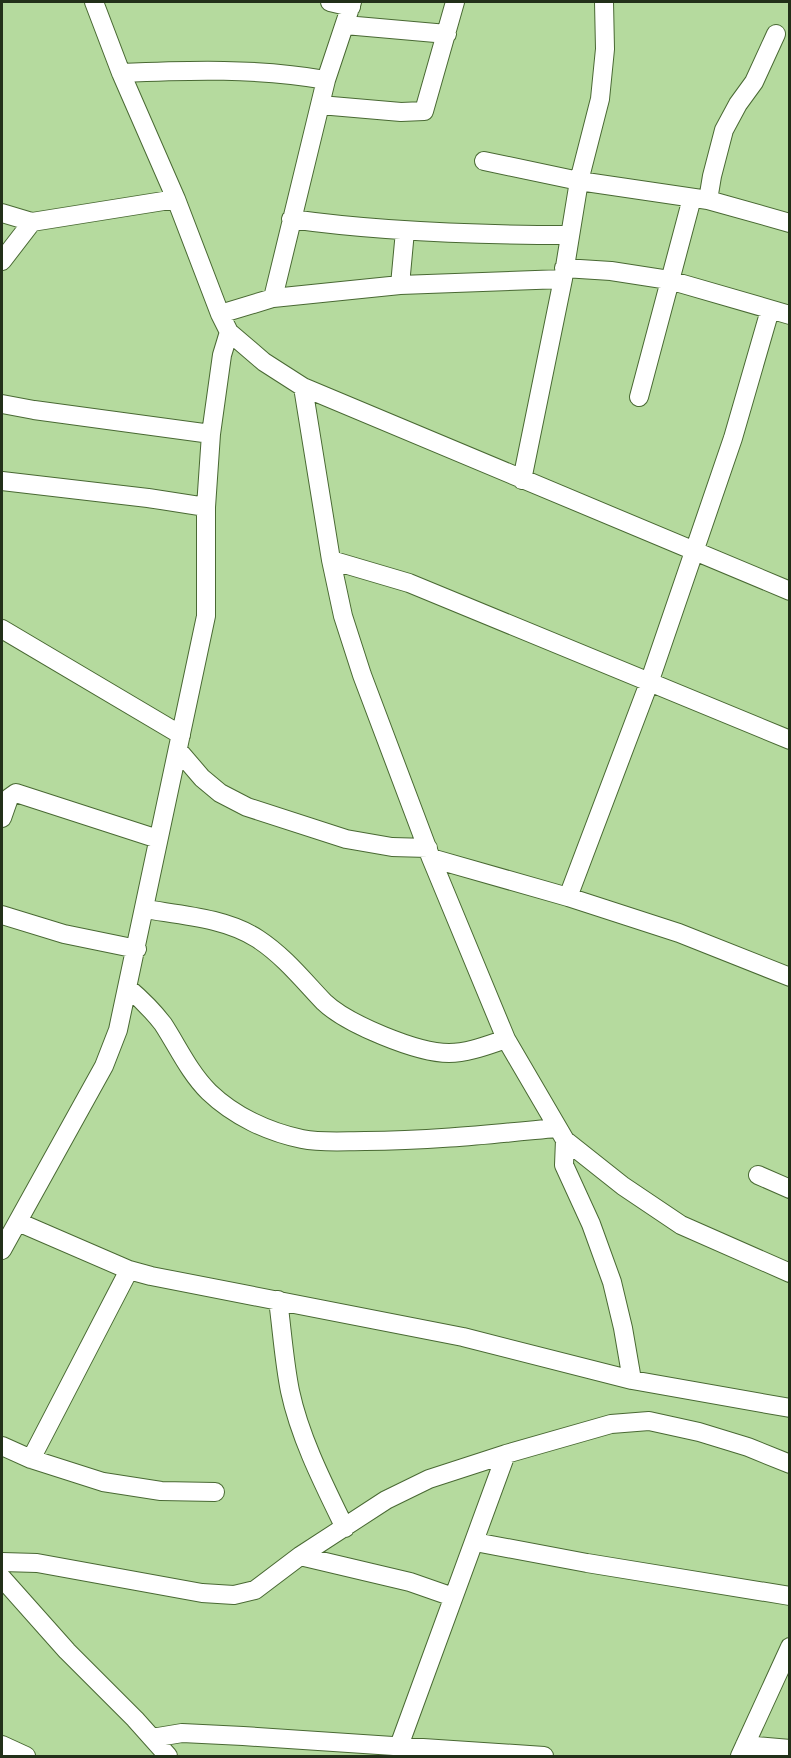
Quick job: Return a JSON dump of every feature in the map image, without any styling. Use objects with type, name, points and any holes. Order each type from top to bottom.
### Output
[{"type":"street","points":[[103,2],[94,2],[121,73],[176,199],[229,332],[264,362],[303,387],[789,591]]},
{"type":"street","points":[[330,2],[349,11],[447,34]]},
{"type":"street","points":[[320,105],[401,112],[424,111],[455,2]]},
{"type":"street","points":[[522,480],[564,274],[579,181],[600,99],[605,50],[604,2]]},
{"type":"street","points":[[273,298],[326,80],[349,11]]},
{"type":"street","points":[[639,397],[669,280],[700,199],[712,176],[724,130],[738,104],[754,82],[776,34]]},
{"type":"street","points":[[121,73],[251,71],[326,80]]},
{"type":"street","points":[[484,161],[579,181],[700,199],[789,224]]},
{"type":"street","points":[[2,213],[32,222],[176,199]]},
{"type":"street","points":[[291,219],[405,231],[472,235],[569,236]]},
{"type":"street","points":[[2,261],[32,222]]},
{"type":"street","points":[[400,285],[405,231]]},
{"type":"street","points":[[220,314],[273,298],[400,285],[611,270],[669,280],[789,315]]},
{"type":"street","points":[[568,897],[649,683],[733,438],[770,310]]},
{"type":"street","points":[[229,332],[222,355],[211,434],[206,507],[206,616],[118,1030],[105,1066],[7,1236],[195,1286],[463,1337],[632,1380],[789,1408]]},
{"type":"street","points":[[303,387],[331,560],[343,616],[362,675],[430,853],[506,1039],[561,1134],[623,1186],[681,1225],[789,1273]]},
{"type":"street","points":[[2,404],[211,434]]},
{"type":"street","points":[[2,481],[137,496],[206,507]]},
{"type":"street","points":[[331,560],[409,583],[518,626],[789,740]]},
{"type":"street","points":[[2,629],[180,742],[201,778],[220,794],[247,807],[346,839],[430,853],[679,933],[789,978]]},
{"type":"street","points":[[2,818],[9,798],[16,793],[158,839]]},
{"type":"street","points":[[145,909],[219,923],[257,939],[303,978],[326,1004],[355,1022],[429,1052],[451,1053],[506,1039]]},
{"type":"street","points":[[2,915],[64,934],[137,949]]},
{"type":"street","points":[[128,988],[157,1017],[190,1070],[210,1093],[241,1116],[271,1130],[303,1139],[321,1141],[386,1141],[561,1134]]},
{"type":"street","points":[[561,1134],[564,1165],[591,1224],[612,1282],[632,1380]]},
{"type":"street","points":[[758,1175],[789,1189]]},
{"type":"street","points":[[31,1459],[129,1270]]},
{"type":"street","points":[[278,1300],[291,1392],[302,1428],[324,1484],[345,1528]]},
{"type":"street","points":[[2,1562],[36,1563],[202,1593],[234,1595],[255,1590],[300,1556],[386,1500],[429,1479],[611,1424],[650,1421],[699,1432],[789,1464]]},
{"type":"street","points":[[2,1446],[31,1459],[103,1482],[161,1491],[215,1492]]},
{"type":"street","points":[[399,1746],[506,1454]]},
{"type":"street","points":[[475,1542],[789,1596]]},
{"type":"street","points":[[300,1556],[411,1582],[453,1597]]},
{"type":"street","points":[[2,1578],[168,1756]]},
{"type":"street","points":[[789,1647],[742,1751],[789,1749]]},
{"type":"street","points":[[152,1738],[182,1733],[544,1756]]},
{"type":"street","points":[[2,1745],[21,1755]]}]
